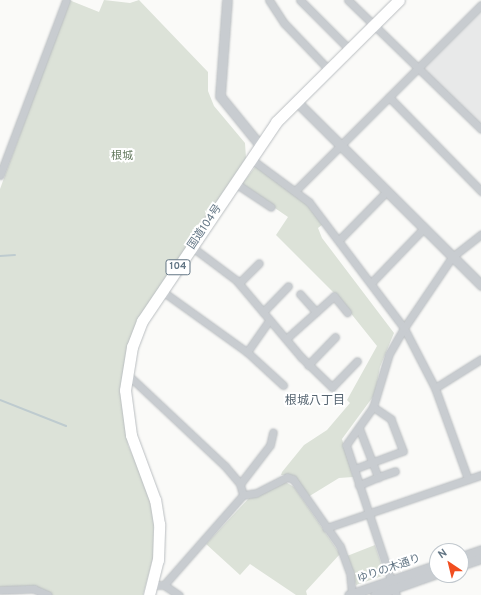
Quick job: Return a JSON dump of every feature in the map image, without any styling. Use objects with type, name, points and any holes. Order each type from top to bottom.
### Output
[{"type":"highway","name":"国道104号","points":[[151,590],[159,524],[155,500],[129,423],[127,374],[132,347],[142,322],[251,159],[259,144],[328,70],[399,0]]},
{"type":"street","points":[[0,175],[66,0]]},
{"type":"street","points":[[227,0],[221,45],[220,96],[259,144]]},
{"type":"street","points":[[300,0],[350,49]]},
{"type":"street","points":[[348,0],[481,129]]},
{"type":"street","points":[[272,1],[328,70]]},
{"type":"street","points":[[295,191],[481,5]]},
{"type":"street","points":[[389,97],[481,191]]},
{"type":"street","points":[[297,102],[481,285]]},
{"type":"street","points":[[251,159],[295,191],[339,240],[404,328],[436,388],[468,479]]},
{"type":"street","points":[[235,183],[270,207]]},
{"type":"street","points":[[339,240],[387,191]]},
{"type":"street","points":[[371,283],[424,228]]},
{"type":"street","points":[[394,588],[346,445],[373,407],[389,354],[404,328],[452,257],[481,234]]},
{"type":"street","points":[[192,247],[239,283],[269,320],[287,338],[308,365],[332,387],[357,361]]},
{"type":"street","points":[[239,283],[259,263]]},
{"type":"street","points":[[263,312],[288,286]]},
{"type":"street","points":[[162,291],[247,352],[283,384]]},
{"type":"street","points":[[300,294],[316,312]]},
{"type":"street","points":[[287,338],[334,296],[347,312]]},
{"type":"street","points":[[247,352],[269,320]]},
{"type":"street","points":[[308,365],[335,337]]},
{"type":"street","points":[[436,388],[481,359]]},
{"type":"street","points":[[127,374],[240,484],[243,495]]},
{"type":"street","points":[[354,469],[403,451],[391,419],[373,407]]},
{"type":"street","points":[[359,428],[378,478]]},
{"type":"street","points":[[240,484],[270,445],[273,432]]},
{"type":"street","points":[[359,485],[395,471]]},
{"type":"street","points":[[326,528],[481,475]]},
{"type":"street","points":[[151,590],[164,585],[243,495],[256,493],[287,477],[293,479],[346,560],[350,594]]},
{"type":"street","points":[[469,554],[481,550]]},
{"type":"street","points":[[469,562],[481,558]]},
{"type":"street","name":"ゆりの木通り","points":[[350,594],[394,588],[429,569]]},
{"type":"street","name":"ゆりの木通り","points":[[375,595],[429,576]]},
{"type":"street","points":[[164,585],[179,595]]},
{"type":"street","points":[[0,590],[34,589],[48,595]]},
{"type":"shaded area","points":[[481,5],[481,129],[418,68]]},
{"type":"green space","name":"根城","points":[[69,0],[99,12],[104,0],[130,3],[139,0],[208,72],[208,91],[214,106],[245,143],[246,158],[141,314],[121,396],[128,445],[146,485],[154,519],[153,558],[143,595],[50,595],[44,591],[0,588],[0,189]]},
{"type":"green space","points":[[256,166],[306,204],[323,224],[318,228],[322,238],[394,333],[380,367],[375,394],[342,439],[353,477],[339,478],[308,497],[288,475],[281,475],[282,472],[304,445],[327,430],[350,403],[347,400],[377,346],[337,296],[276,235],[288,217],[241,185]]},
{"type":"green space","points":[[284,481],[294,487],[340,554],[306,591],[307,595],[296,595],[250,564],[240,575],[206,544],[250,497]]},
{"type":"green space","points":[[375,545],[385,575],[356,585],[347,556]]},
{"type":"waterway","points":[[0,256],[15,255]]},
{"type":"waterway","points":[[0,400],[66,426]]},
{"type":"district","name":"根城八丁目","points":[[315,402]]}]
